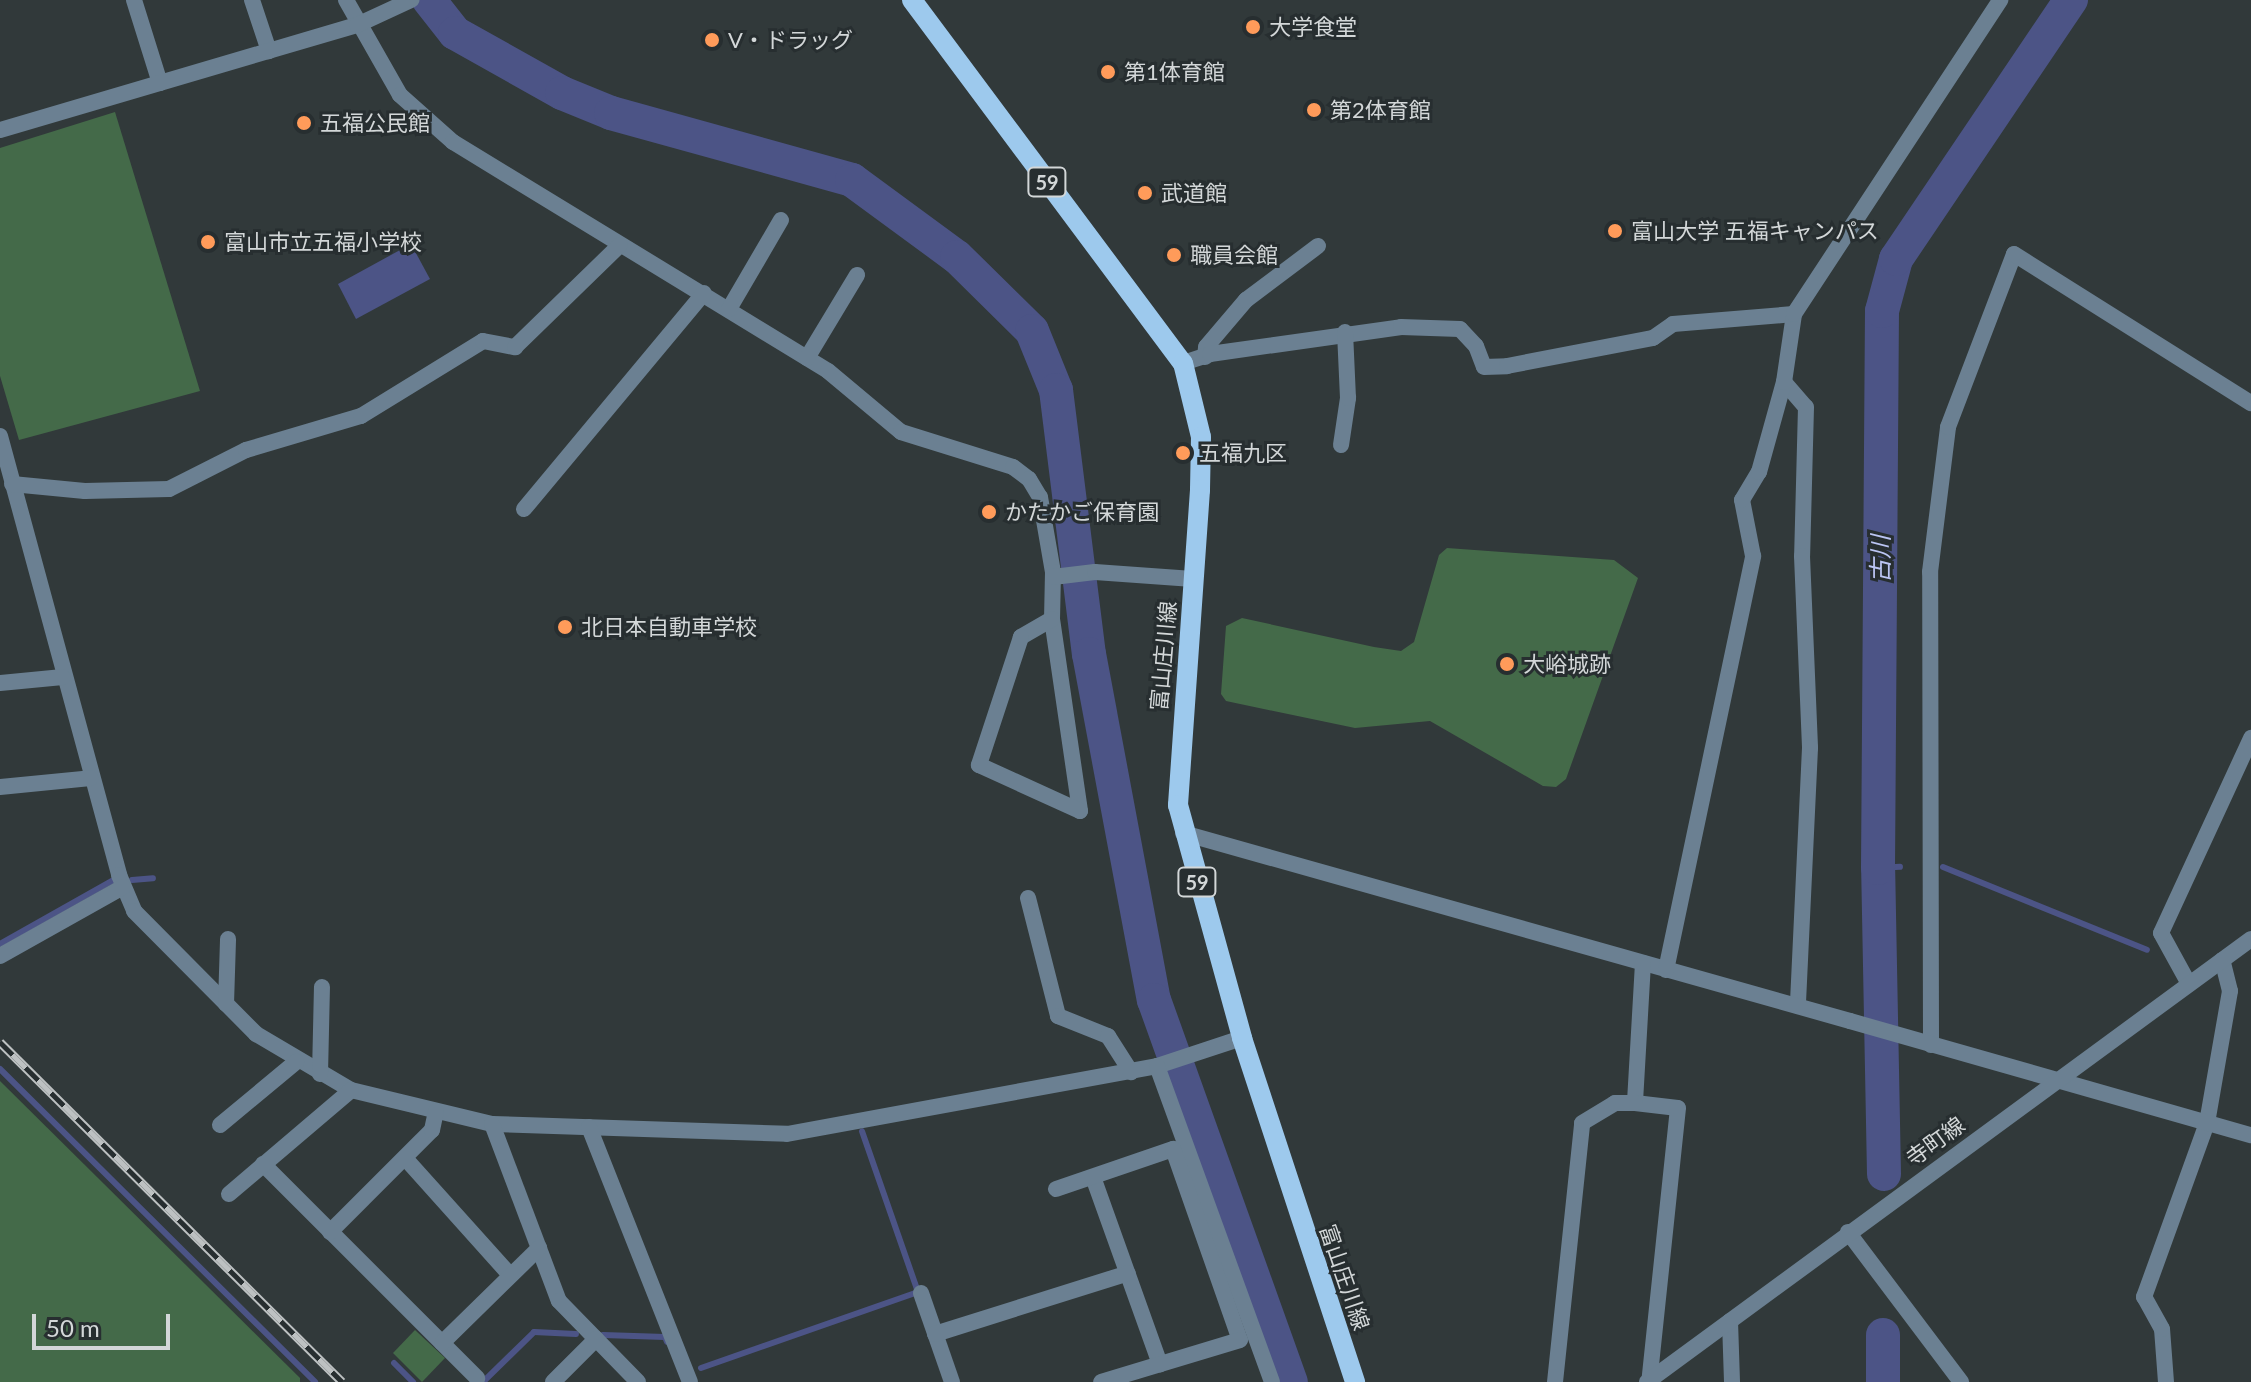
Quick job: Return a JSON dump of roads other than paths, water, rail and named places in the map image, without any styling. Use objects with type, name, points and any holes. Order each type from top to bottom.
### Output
[{"type":"main road","name":"富山庄川線","points":[[912,0],[1183,363],[1201,437],[1177,775],[1183,833],[1242,1038],[1355,1382]]},
{"type":"street","points":[[134,0],[160,83]]},
{"type":"street","points":[[252,0],[269,51]]},
{"type":"street","points":[[346,0],[357,25],[400,95],[453,142],[807,358],[901,432],[1013,467],[1029,479],[1040,497],[1062,576],[1052,619],[1080,811],[979,765],[1021,637],[1052,619]]},
{"type":"street","points":[[1666,970],[1753,556],[1742,500],[1759,472],[1784,382],[1794,314],[2000,0]]},
{"type":"street","points":[[0,130],[357,25],[409,1]]},
{"type":"street","points":[[729,309],[781,220]]},
{"type":"street","points":[[8,489],[169,489],[246,450],[361,416],[483,341],[515,347],[620,245]]},
{"type":"street","points":[[1205,357],[1206,347],[1246,300],[1318,246]]},
{"type":"street","points":[[1931,1045],[1930,572],[1948,427],[2014,254],[2251,403]]},
{"type":"street","points":[[807,358],[857,275]]},
{"type":"street","points":[[524,509],[704,293]]},
{"type":"street","points":[[1183,363],[1345,332],[1460,329],[1476,346],[1484,367],[1653,338],[1673,324],[1794,314]]},
{"type":"street","points":[[1341,445],[1348,398],[1345,332]]},
{"type":"street","points":[[1784,382],[1806,407],[1802,556],[1810,748],[1798,1006]]},
{"type":"street","points":[[0,436],[8,489],[123,887],[134,911],[226,1004],[296,1062],[351,1090],[492,1124],[787,1134],[1131,1072],[1242,1038]]},
{"type":"street","points":[[1062,576],[1095,572],[1193,579]]},
{"type":"street","points":[[0,683],[63,677]]},
{"type":"street","points":[[2189,984],[2161,933],[2251,738]]},
{"type":"street","points":[[0,787],[91,778]]},
{"type":"street","points":[[1183,833],[2251,1135]]},
{"type":"street","points":[[0,956],[123,887]]},
{"type":"street","points":[[1028,898],[1058,1016],[1108,1036],[1131,1072]]},
{"type":"street","points":[[226,1004],[228,939]]},
{"type":"street","name":"寺町線","points":[[1649,1382],[1848,1232],[2251,939]]},
{"type":"street","points":[[2166,1382],[2162,1329],[2144,1297],[2207,1123],[2230,991],[2222,960]]},
{"type":"street","points":[[1635,1103],[1643,963]]},
{"type":"street","points":[[320,1074],[322,987]]},
{"type":"street","points":[[220,1125],[296,1062]]},
{"type":"street","points":[[1157,1066],[1272,1382]]},
{"type":"street","points":[[229,1194],[351,1090]]},
{"type":"street","points":[[1555,1382],[1582,1123],[1615,1103],[1635,1103],[1678,1108],[1649,1382]]},
{"type":"street","points":[[330,1232],[432,1130],[436,1111]]},
{"type":"street","points":[[492,1124],[559,1301],[638,1382]]},
{"type":"street","points":[[589,1127],[690,1382]]},
{"type":"street","points":[[1056,1189],[1173,1149],[1240,1340],[1101,1382]]},
{"type":"street","points":[[405,1158],[510,1275]]},
{"type":"street","points":[[263,1164],[477,1378]]},
{"type":"street","points":[[1093,1177],[1160,1364]]},
{"type":"street","points":[[1848,1232],[1961,1382]]},
{"type":"street","points":[[442,1343],[539,1248]]},
{"type":"street","points":[[935,1334],[1128,1273]]},
{"type":"street","points":[[921,1293],[952,1382]]},
{"type":"street","points":[[1730,1321],[1732,1382]]},
{"type":"street","points":[[553,1382],[596,1339]]},
{"type":"water","points":[[411,244],[430,279],[356,319],[338,284]]},
{"type":"waterway","points":[[429,0],[455,33],[562,93],[611,113],[852,180],[957,257],[1032,331],[1056,390],[1089,654],[1154,1000],[1291,1382]]},
{"type":"waterway","name":"古川","points":[[1884,1174],[1878,868],[1882,311],[1896,259],[2071,0]]},
{"type":"waterway","points":[[1878,868],[1900,867]]},
{"type":"waterway","points":[[1943,867],[2147,950]]},
{"type":"waterway","points":[[132,880],[153,878]]},
{"type":"waterway","points":[[0,944],[112,881]]},
{"type":"waterway","points":[[0,1069],[315,1382]]},
{"type":"waterway","points":[[701,1368],[918,1292],[862,1131]]},
{"type":"waterway","points":[[483,1382],[534,1332],[576,1334]]},
{"type":"waterway","points":[[603,1335],[665,1337],[667,1342]]},
{"type":"waterway","name":"古川","points":[[1883,1335],[1883,1382]]},
{"type":"waterway","points":[[394,1363],[413,1382]]},
{"type":"railway","points":[[0,1042],[342,1382]]},
{"type":"place","name":"大学食堂","points":[[1253,27]]},
{"type":"place","name":"V・ドラッグ","points":[[712,40]]},
{"type":"place","name":"第1体育館","points":[[1108,72]]},
{"type":"place","name":"第2体育館","points":[[1314,110]]},
{"type":"place","name":"五福公民館","points":[[304,123]]},
{"type":"place","name":"武道館","points":[[1145,193]]},
{"type":"place","name":"富山大学 五福キャンパス","points":[[1615,231]]},
{"type":"place","name":"富山市立五福小学校","points":[[208,242]]},
{"type":"place","name":"職員会館","points":[[1174,255]]},
{"type":"place","name":"五福九区","points":[[1183,453]]},
{"type":"place","name":"かたかご保育園","points":[[989,512]]},
{"type":"place","name":"北日本自動車学校","points":[[565,627]]},
{"type":"place","name":"大峪城跡","points":[[1507,664]]}]
